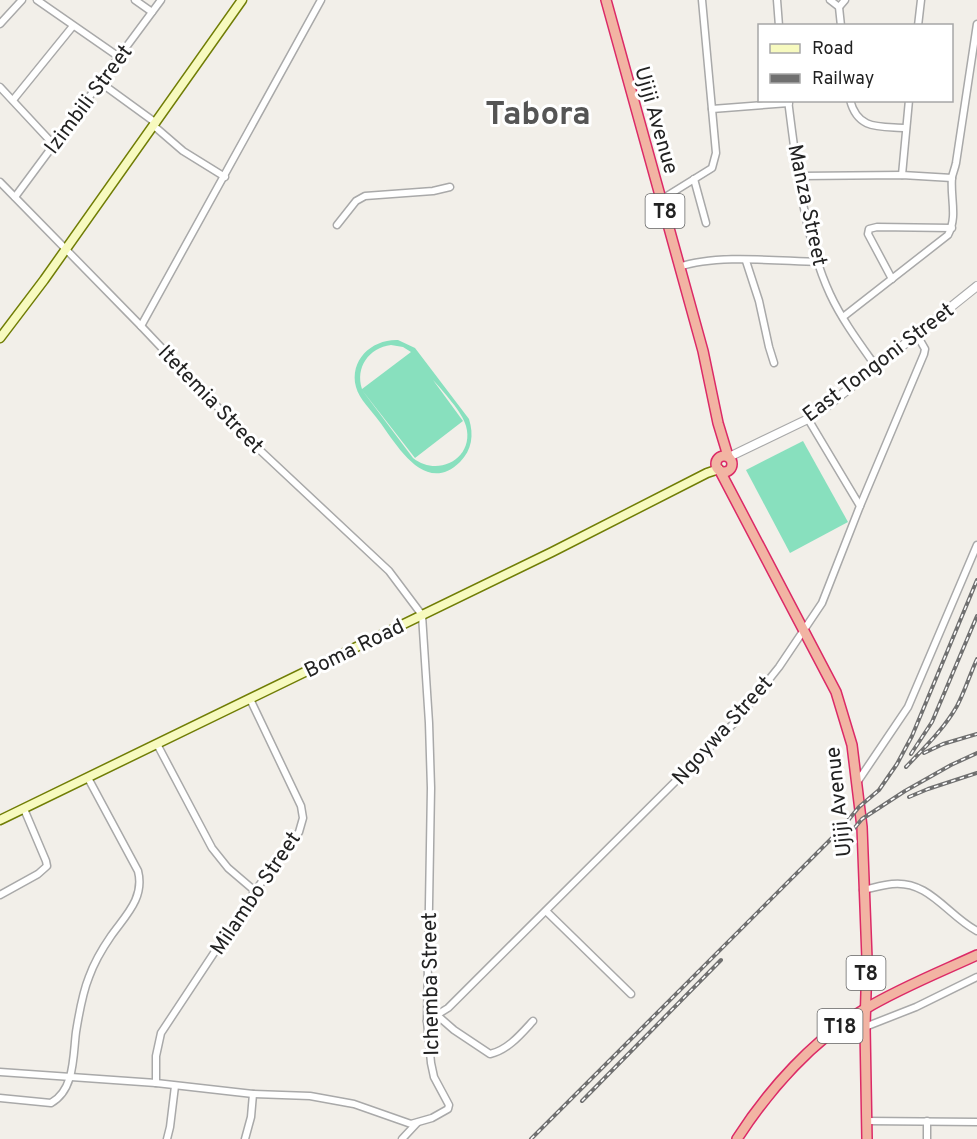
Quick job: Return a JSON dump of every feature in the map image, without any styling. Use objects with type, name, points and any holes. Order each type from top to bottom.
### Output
[{"type":"highway","name":"Ujiji Avenue","points":[[606,0],[703,351],[730,489],[836,692],[852,745],[862,827],[867,959],[865,1009],[867,1139]]},
{"type":"highway","name":"T18","points":[[740,1138],[769,1095],[833,1031],[865,1009],[977,955]]},
{"type":"main road","points":[[0,338],[155,125],[242,0]]},
{"type":"main road","name":"Boma Road","points":[[0,820],[552,552],[724,463]]},
{"type":"street","points":[[0,24],[21,0]]},
{"type":"street","points":[[37,0],[119,57]]},
{"type":"street","points":[[135,0],[152,12]]},
{"type":"street","name":"Izimbili Street","points":[[15,197],[161,0]]},
{"type":"street","points":[[141,326],[321,0]]},
{"type":"street","points":[[662,199],[712,168],[715,161],[702,0]]},
{"type":"street","points":[[777,0],[779,24]]},
{"type":"street","points":[[830,0],[839,8],[841,24]]},
{"type":"street","points":[[839,8],[845,0]]},
{"type":"street","points":[[912,0],[921,1],[918,24]]},
{"type":"street","points":[[843,317],[948,236],[952,228],[954,220],[952,178],[977,24]]},
{"type":"street","points":[[13,100],[73,26]]},
{"type":"street","points":[[101,83],[155,125],[183,151],[225,177]]},
{"type":"street","points":[[0,87],[54,145]]},
{"type":"street","points":[[712,109],[789,102]]},
{"type":"street","name":"Manza Street","points":[[789,102],[805,211],[818,262],[830,294],[877,368]]},
{"type":"street","points":[[850,102],[856,117],[864,123],[906,128]]},
{"type":"street","points":[[902,175],[909,102]]},
{"type":"street","points":[[800,176],[902,175],[952,178]]},
{"type":"street","points":[[694,179],[706,223]]},
{"type":"street","name":"Itetemia Street","points":[[0,182],[248,439],[389,571],[422,615]]},
{"type":"street","points":[[338,225],[356,201],[365,196],[433,191],[450,187]]},
{"type":"street","points":[[892,279],[868,234],[869,229],[877,227],[952,228]]},
{"type":"street","points":[[679,267],[692,262],[713,260],[818,262]]},
{"type":"street","points":[[746,261],[759,301],[774,363]]},
{"type":"street","name":"East Tongoni Street","points":[[724,463],[807,419],[877,368],[977,286]]},
{"type":"street","name":"Ngoywa Street","points":[[427,1021],[438,1016],[456,1000],[736,721],[804,632],[822,603],[924,354],[925,349],[917,335]]},
{"type":"street","points":[[807,419],[860,506]]},
{"type":"street","points":[[858,781],[908,707],[977,545]]},
{"type":"street","name":"Ichemba Street","points":[[417,1123],[445,1111],[449,1105],[434,1077],[430,1063],[427,1021],[431,788],[422,615]]},
{"type":"street","name":"Milambo Street","points":[[156,1083],[156,1056],[161,1033],[255,891],[299,832],[303,818],[301,806],[250,699]]},
{"type":"street","points":[[157,744],[212,848],[228,868],[255,891]]},
{"type":"street","points":[[0,1098],[51,1103],[57,1100],[70,1078],[84,993],[89,977],[103,948],[132,909],[140,892],[141,882],[138,871],[88,778]]},
{"type":"street","points":[[0,895],[38,874],[46,866],[46,861],[24,809]]},
{"type":"street","points":[[863,890],[892,884],[917,886],[929,893],[963,923],[977,931]]},
{"type":"street","points":[[546,911],[631,994]]},
{"type":"street","points":[[865,1027],[916,1007],[977,977]]},
{"type":"street","points":[[438,1016],[454,1030],[490,1054],[515,1040],[532,1021]]},
{"type":"street","points":[[0,1072],[156,1083],[253,1094],[310,1096],[354,1104],[402,1121],[417,1123]]},
{"type":"street","points":[[166,1139],[171,1126],[175,1086]]},
{"type":"street","points":[[245,1139],[251,1117],[253,1094]]},
{"type":"street","points":[[866,1121],[977,1122]]},
{"type":"street","points":[[927,1121],[927,1139]]},
{"type":"street","points":[[402,1139],[417,1123]]},
{"type":"green space","points":[[398,340],[415,348],[469,419],[472,436],[469,447],[460,462],[447,471],[435,473],[424,470],[413,463],[394,442],[356,387],[356,368],[359,360],[371,347]],"holes":[[[391,345],[403,347],[411,352],[362,389],[360,381],[362,366],[370,354]],[[433,380],[461,415],[466,426],[467,437],[465,447],[452,462],[433,466],[423,464],[413,458],[362,390],[415,458],[463,421]]]},
{"type":"green space","points":[[803,441],[848,522],[790,553],[746,470]]},
{"type":"railway","points":[[531,1139],[841,829],[859,807],[879,790],[897,764],[912,736],[977,580]]},
{"type":"railway","points":[[911,754],[932,722],[977,616]]},
{"type":"railway","points":[[906,767],[952,714],[977,659]]},
{"type":"railway","points":[[924,753],[943,744],[977,734]]},
{"type":"railway","points":[[835,845],[862,819],[905,791],[977,753]]},
{"type":"railway","points":[[909,797],[977,773]]},
{"type":"railway","points":[[582,1101],[721,960]]},
{"type":"district","name":"Tabora","points":[[538,112]]}]
